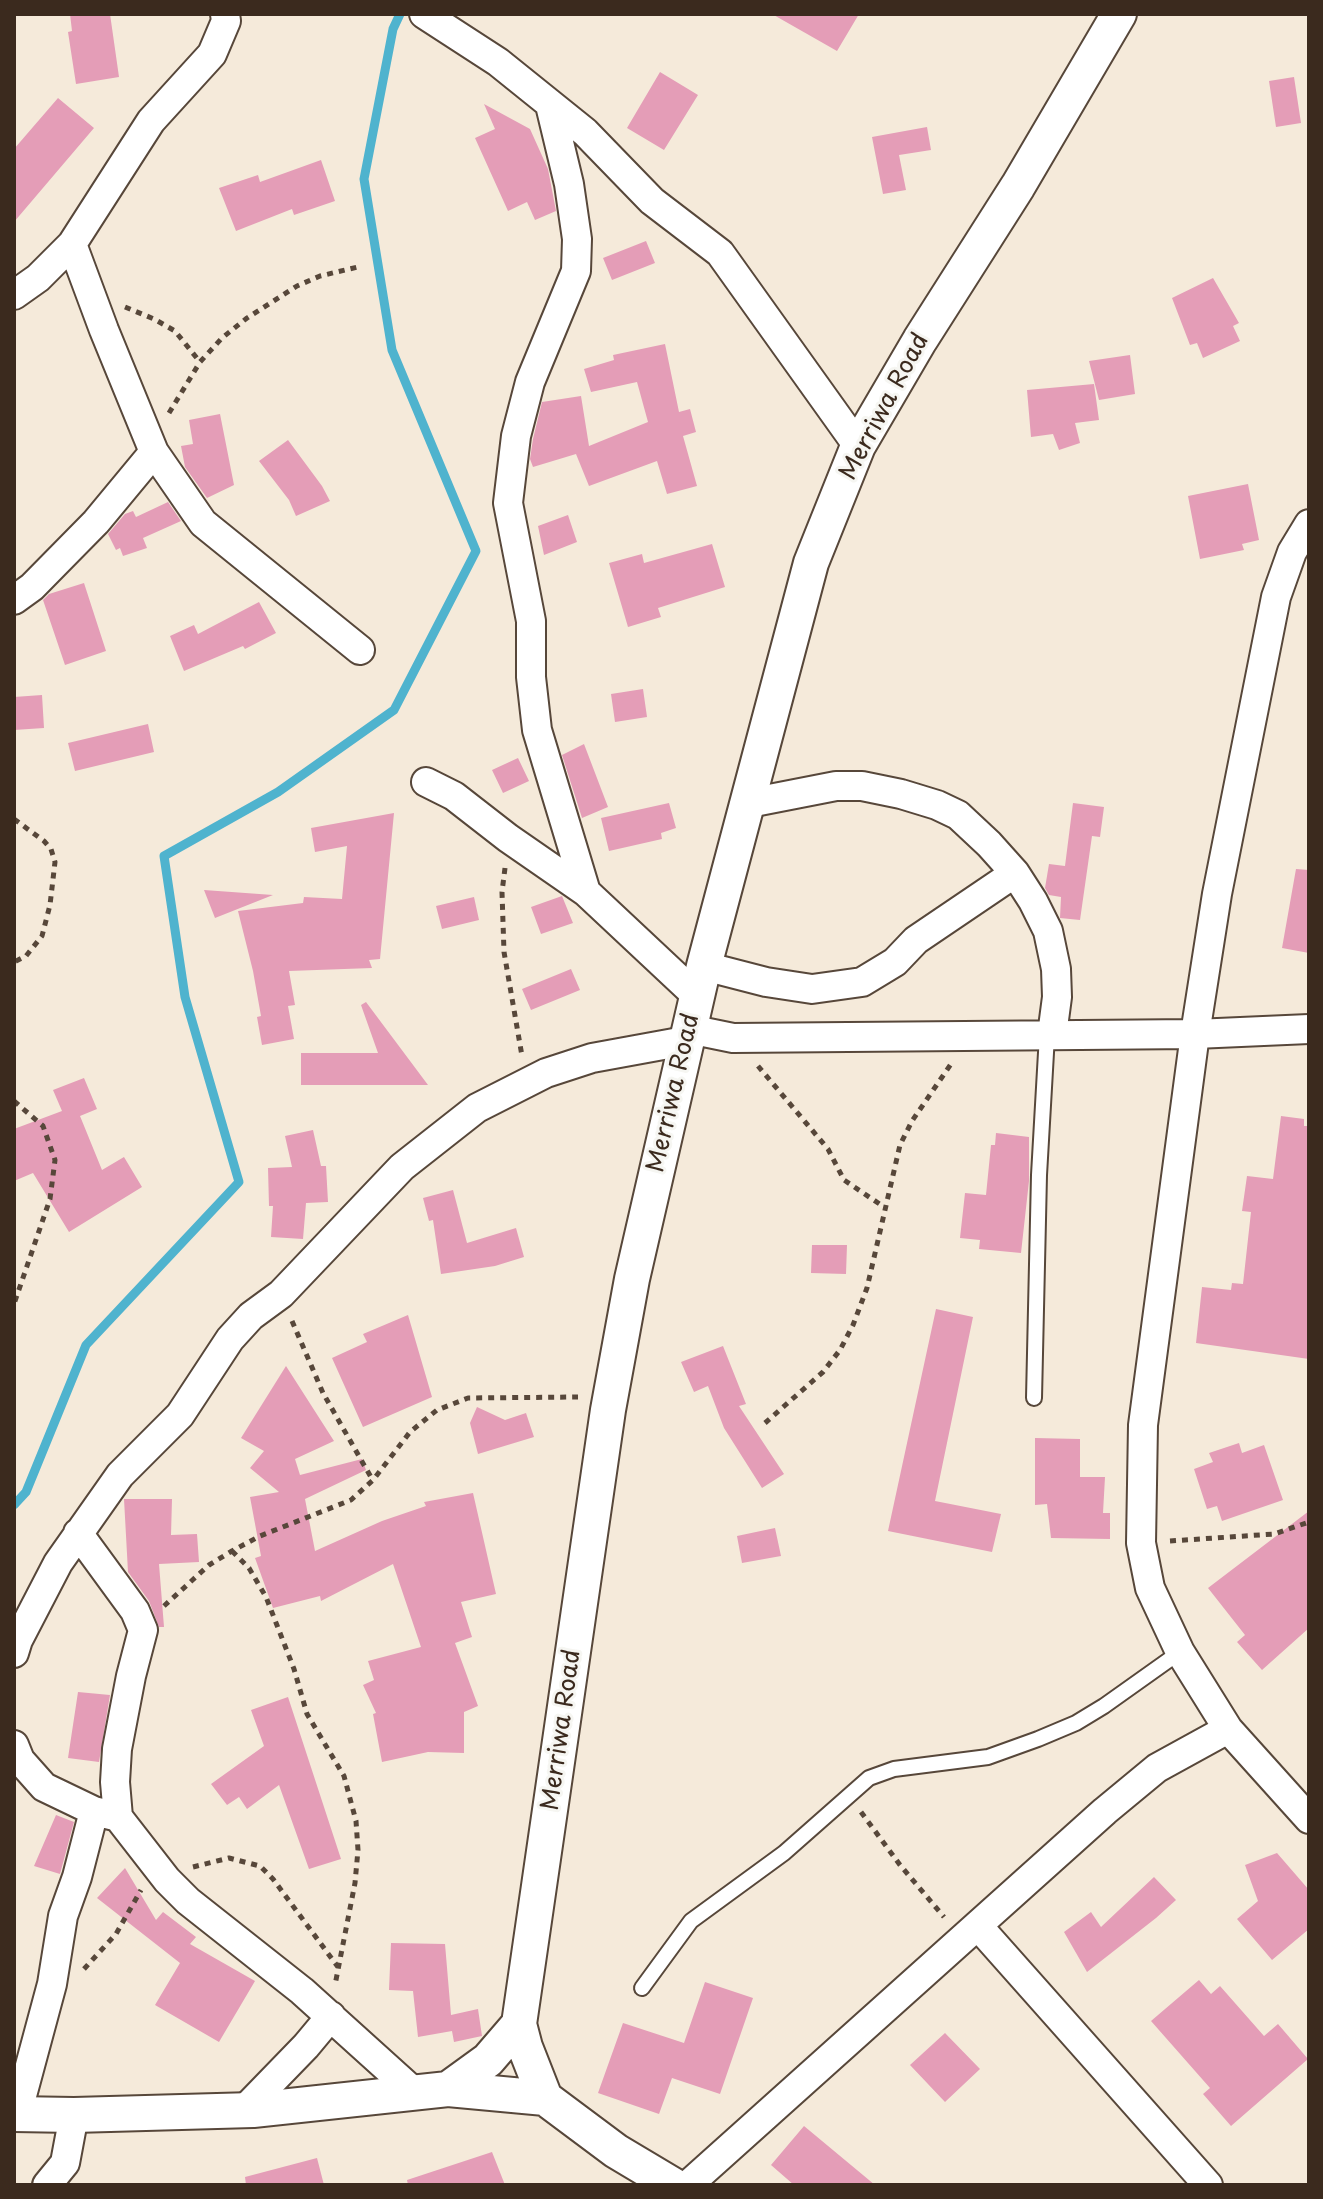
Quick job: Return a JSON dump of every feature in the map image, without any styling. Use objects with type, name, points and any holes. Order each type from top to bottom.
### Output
[{"type":"street","points":[[14,295],[38,278],[72,244],[151,121],[212,54],[226,21],[225,14]]},
{"type":"street","name":"Merriwa Road","points":[[545,2098],[519,2024],[611,1397],[632,1279],[687,1035],[811,563],[858,446],[920,340],[1018,186],[1119,14]]},
{"type":"street","points":[[429,16],[498,62],[585,132],[652,201],[720,253],[858,446]]},
{"type":"street","points":[[550,105],[569,184],[577,239],[576,271],[530,382],[516,436],[508,503],[531,621],[531,677],[537,730],[586,892]]},
{"type":"street","points":[[72,244],[154,452],[203,523],[360,650]]},
{"type":"street","points":[[14,600],[32,587],[96,522],[154,452]]},
{"type":"street","points":[[1309,524],[1292,552],[1276,597],[1217,894],[1195,1034],[1143,1425],[1141,1543],[1150,1588],[1180,1652],[1228,1729],[1309,1819]]},
{"type":"street","points":[[426,782],[454,796],[586,892],[700,981],[766,982],[812,989],[862,982],[895,962],[916,940],[1015,873]]},
{"type":"street","points":[[749,803],[836,786],[862,786],[901,794],[958,815],[1015,873],[1048,931],[1056,969],[1057,997],[1050,1035]]},
{"type":"street","points":[[15,1644],[58,1563],[78,1533],[120,1475],[180,1415],[230,1339],[251,1316],[281,1294],[425,1146],[477,1108],[546,1073],[592,1058],[687,1035],[733,1038],[1195,1034],[1309,1029]]},
{"type":"street","points":[[78,1533],[135,1611],[142,1636],[117,1749],[115,1782],[106,1814],[63,1916],[52,1984],[16,2114],[243,2111],[448,2089],[545,2098],[616,2151],[673,2185]]},
{"type":"street","points":[[688,2185],[1105,1811],[1157,1768],[1228,1729]]},
{"type":"street","points":[[14,1745],[20,1760],[35,1780],[52,1792],[106,1814],[196,1908],[331,2016],[415,2093]]},
{"type":"street","points":[[972,1931],[1208,2185]]},
{"type":"street","points":[[243,2111],[331,2016]]},
{"type":"street","points":[[448,2089],[488,2060],[519,2024]]},
{"type":"street","points":[[47,2185],[65,2163],[74,2115]]},
{"type":"lane","points":[[1034,1398],[1039,1175],[1050,1035]]},
{"type":"lane","points":[[642,1988],[691,1921],[775,1860],[869,1778],[886,1770],[988,1757],[1076,1723],[1129,1690],[1180,1652]]},
{"type":"path","points":[[154,452],[168,415],[200,362],[222,338],[277,298],[320,276],[358,267]]},
{"type":"path","points":[[92,296],[166,325],[181,337],[200,362]]},
{"type":"path","points":[[14,819],[44,841],[51,849],[55,862],[50,905],[42,936],[26,956],[14,962]]},
{"type":"path","points":[[508,838],[502,892],[504,952],[527,1085]]},
{"type":"path","points":[[765,1423],[815,1381],[840,1350],[861,1308],[904,1133],[973,1035]]},
{"type":"path","points":[[733,1038],[810,1126],[832,1155],[844,1180],[884,1207]]},
{"type":"path","points":[[14,1101],[43,1126],[55,1160],[50,1199],[14,1304]]},
{"type":"path","points":[[281,1294],[323,1393],[373,1480]]},
{"type":"path","points":[[141,1624],[209,1565],[232,1551],[260,1536],[351,1500],[373,1480],[410,1432],[437,1410],[468,1398],[611,1397]]},
{"type":"path","points":[[1141,1543],[1274,1534],[1309,1522]]},
{"type":"path","points":[[232,1551],[249,1568],[266,1597],[294,1669],[307,1714],[347,1784],[356,1821],[358,1850],[355,1883],[331,2016]]},
{"type":"path","points":[[849,1795],[917,1886],[972,1931]]},
{"type":"path","points":[[45,2010],[109,1943],[161,1872],[217,1859],[237,1859],[260,1866],[273,1879],[338,1968]]},
{"type":"building","points":[[70,14],[110,14],[119,77],[76,84],[68,32],[72,31]]},
{"type":"building","points":[[772,14],[859,14],[837,51]]},
{"type":"building","points":[[660,72],[698,95],[664,150],[627,128]]},
{"type":"building","points":[[1294,77],[1301,123],[1276,127],[1269,81]]},
{"type":"building","points":[[58,98],[94,128],[14,222],[14,149]]},
{"type":"building","points":[[484,104],[530,129],[548,169],[556,211],[535,220],[527,202],[508,211],[475,138],[495,129]]},
{"type":"building","points":[[927,127],[931,150],[899,155],[906,190],[883,194],[872,137]]},
{"type":"building","points":[[321,160],[335,201],[294,215],[292,209],[236,231],[219,188],[258,175],[260,182]]},
{"type":"building","points":[[646,241],[655,263],[612,280],[603,258]]},
{"type":"building","points":[[1213,278],[1239,323],[1233,326],[1240,341],[1203,358],[1197,343],[1190,345],[1172,298]]},
{"type":"building","points":[[665,344],[679,412],[690,409],[696,432],[683,436],[697,486],[667,494],[657,461],[589,486],[576,454],[533,467],[530,459],[542,402],[581,396],[589,446],[648,422],[637,382],[591,392],[584,369],[614,360],[613,355]]},
{"type":"building","points":[[1130,355],[1135,394],[1099,400],[1089,361]]},
{"type":"building","points":[[1094,384],[1099,420],[1075,423],[1080,443],[1059,450],[1053,434],[1031,437],[1027,390]]},
{"type":"building","points":[[220,414],[234,485],[207,498],[185,467],[181,446],[193,444],[189,420]]},
{"type":"building","points":[[288,440],[330,501],[296,516],[289,500],[259,461]]},
{"type":"building","points":[[1248,484],[1259,540],[1242,544],[1244,550],[1200,559],[1188,496]]},
{"type":"building","points":[[168,502],[181,521],[143,538],[147,548],[123,556],[120,548],[116,550],[108,534],[125,514],[133,511],[136,517]]},
{"type":"building","points":[[568,515],[577,542],[544,555],[538,526]]},
{"type":"building","points":[[712,544],[725,587],[658,608],[661,617],[628,627],[609,563],[642,554],[644,563]]},
{"type":"building","points":[[84,583],[106,651],[65,665],[43,600],[49,594]]},
{"type":"building","points":[[259,602],[276,633],[245,649],[243,646],[184,671],[170,636],[194,625],[198,634]]},
{"type":"building","points":[[643,689],[647,717],[615,722],[611,694]]},
{"type":"building","points":[[42,695],[44,728],[14,730],[14,697]]},
{"type":"building","points":[[148,724],[154,752],[75,771],[68,743]]},
{"type":"building","points":[[584,744],[608,807],[582,818],[562,755]]},
{"type":"building","points":[[518,758],[529,781],[503,793],[492,770]]},
{"type":"building","points":[[669,803],[676,828],[661,833],[662,839],[609,851],[601,818]]},
{"type":"building","points":[[1073,803],[1104,807],[1100,837],[1092,836],[1080,920],[1060,918],[1061,897],[1049,895],[1045,888],[1049,864],[1065,866]]},
{"type":"building","points":[[394,813],[380,959],[369,960],[372,968],[289,971],[295,1005],[288,1006],[294,1039],[262,1045],[257,1017],[261,1016],[253,971],[238,911],[303,903],[304,897],[342,899],[347,846],[315,852],[311,828]]},
{"type":"building","points":[[1296,869],[1309,870],[1309,953],[1282,948]]},
{"type":"building","points":[[204,890],[273,895],[215,918]]},
{"type":"building","points":[[562,896],[573,923],[541,934],[531,907]]},
{"type":"building","points":[[474,897],[479,920],[442,929],[436,906]]},
{"type":"building","points":[[571,969],[580,990],[531,1010],[522,989]]},
{"type":"building","points":[[366,1002],[428,1085],[301,1085],[301,1053],[378,1053],[361,1005]]},
{"type":"building","points":[[84,1078],[97,1109],[80,1116],[102,1170],[124,1157],[142,1187],[69,1232],[33,1173],[14,1181],[14,1129],[62,1111],[53,1090]]},
{"type":"building","points":[[1281,1116],[1304,1119],[1304,1126],[1309,1126],[1309,1359],[1196,1343],[1202,1287],[1231,1290],[1232,1283],[1243,1284],[1251,1212],[1242,1211],[1247,1176],[1273,1179]]},
{"type":"building","points":[[313,1130],[321,1166],[326,1166],[328,1202],[306,1203],[303,1239],[271,1237],[273,1206],[269,1206],[268,1168],[292,1167],[285,1136]]},
{"type":"building","points":[[996,1133],[1029,1137],[1029,1181],[1021,1253],[979,1249],[980,1240],[960,1238],[965,1193],[986,1195],[991,1145],[995,1145]]},
{"type":"building","points":[[453,1190],[467,1243],[516,1228],[524,1257],[495,1266],[441,1274],[433,1220],[429,1221],[423,1198]]},
{"type":"building","points":[[812,1245],[847,1245],[846,1274],[811,1273]]},
{"type":"building","points":[[936,1309],[973,1317],[935,1501],[1001,1514],[992,1552],[888,1531]]},
{"type":"building","points":[[408,1315],[432,1397],[363,1427],[332,1358],[367,1342],[363,1334]]},
{"type":"building","points":[[723,1346],[746,1404],[739,1406],[784,1474],[762,1488],[724,1428],[708,1386],[694,1392],[681,1362]]},
{"type":"building","points":[[286,1366],[334,1441],[295,1459],[300,1475],[362,1459],[366,1470],[305,1499],[315,1551],[382,1521],[426,1506],[424,1502],[473,1493],[496,1594],[461,1602],[472,1637],[455,1643],[478,1706],[464,1712],[464,1753],[428,1752],[382,1762],[373,1714],[376,1713],[363,1685],[374,1680],[368,1661],[421,1647],[393,1564],[321,1601],[320,1596],[273,1608],[255,1558],[261,1556],[250,1497],[279,1492],[250,1468],[264,1451],[241,1438]]},
{"type":"building","points":[[477,1407],[505,1420],[526,1413],[534,1437],[478,1454],[470,1423]]},
{"type":"building","points":[[1035,1438],[1080,1439],[1080,1477],[1105,1477],[1103,1513],[1110,1513],[1110,1539],[1051,1538],[1047,1504],[1035,1505]]},
{"type":"building","points":[[1239,1443],[1242,1453],[1264,1445],[1283,1500],[1222,1521],[1217,1506],[1207,1509],[1194,1469],[1213,1462],[1209,1453]]},
{"type":"building","points":[[124,1499],[172,1499],[171,1535],[197,1534],[199,1562],[159,1564],[164,1627],[159,1627],[149,1601],[128,1572]]},
{"type":"building","points":[[1309,1511],[1309,1628],[1262,1670],[1237,1642],[1245,1635],[1208,1588]]},
{"type":"building","points":[[775,1528],[781,1556],[742,1563],[737,1536]]},
{"type":"building","points":[[78,1692],[110,1695],[99,1762],[68,1758]]},
{"type":"building","points":[[288,1697],[341,1859],[309,1869],[279,1785],[247,1809],[239,1797],[227,1805],[211,1784],[264,1746],[251,1710]]},
{"type":"building","points":[[56,1815],[74,1822],[60,1874],[34,1866]]},
{"type":"building","points":[[1277,1853],[1309,1890],[1309,1929],[1272,1960],[1237,1919],[1258,1901],[1245,1865]]},
{"type":"building","points":[[125,1868],[156,1920],[163,1912],[196,1937],[190,1944],[255,1981],[219,2042],[155,2005],[180,1963],[97,1898]]},
{"type":"building","points":[[1154,1877],[1176,1900],[1087,1972],[1064,1932],[1091,1912],[1101,1927]]},
{"type":"building","points":[[391,1943],[445,1944],[451,2015],[478,2009],[482,2036],[454,2042],[452,2031],[418,2037],[413,1991],[389,1990]]},
{"type":"building","points":[[1199,1980],[1211,1994],[1220,1986],[1264,2036],[1278,2024],[1308,2059],[1231,2126],[1203,2094],[1210,2088],[1151,2021]]},
{"type":"building","points":[[705,1982],[753,1998],[720,2094],[672,2078],[659,2114],[598,2093],[623,2023],[684,2043]]},
{"type":"building","points":[[945,2033],[980,2069],[945,2102],[910,2065]]},
{"type":"building","points":[[804,2126],[875,2185],[794,2185],[771,2165]]},
{"type":"building","points":[[492,2152],[505,2185],[408,2185],[407,2180]]},
{"type":"building","points":[[317,2158],[324,2185],[246,2185],[245,2177]]},
{"type":"waterway","points":[[14,1505],[26,1492],[86,1345],[239,1182],[185,997],[164,856],[278,792],[394,710],[476,551],[392,350],[364,179],[393,29],[400,14]]}]
